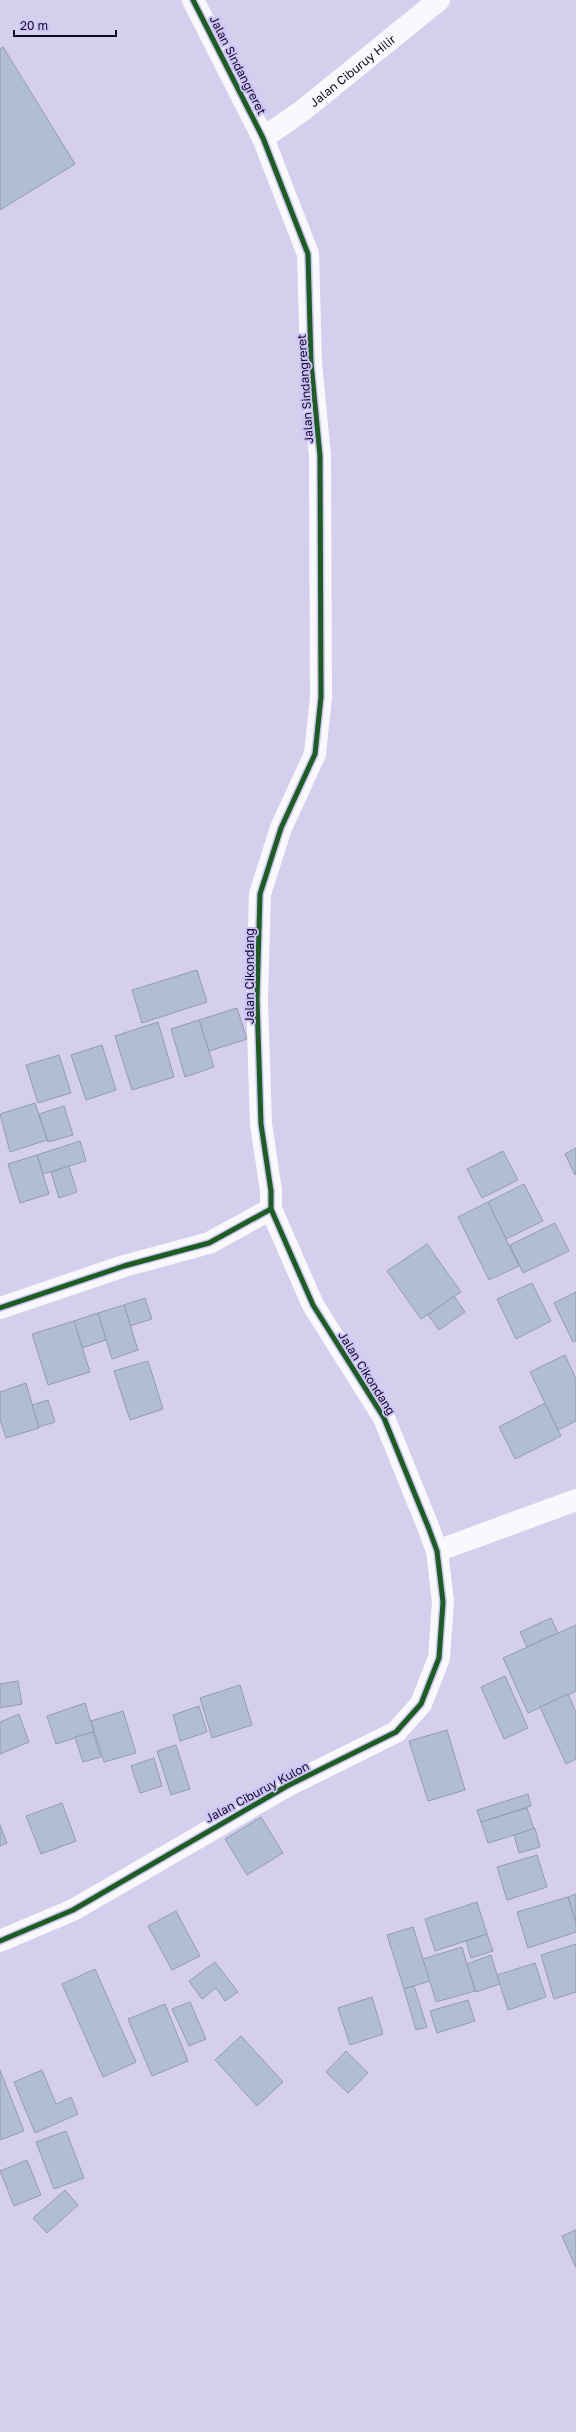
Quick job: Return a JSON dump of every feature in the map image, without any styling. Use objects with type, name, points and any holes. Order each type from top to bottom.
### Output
[{"type":"street","name":"Jalan Sindangreret","points":[[193,0],[263,138],[308,254],[311,363],[320,456],[321,697],[315,754]]},
{"type":"street","name":"Jalan Ciburuy Hilir","points":[[263,138],[308,106],[439,0]]},
{"type":"street","name":"Jalan Cikondang","points":[[315,754],[281,828],[260,894],[257,1000],[261,1124],[271,1191],[270,1209],[313,1305],[384,1418],[437,1551]]},
{"type":"street","points":[[0,1308],[124,1266],[209,1243],[270,1209]]},
{"type":"street","points":[[437,1551],[576,1500]]},
{"type":"street","name":"Jalan Ciburuy Kulon","points":[[0,1941],[73,1910],[287,1786],[396,1732],[421,1704],[439,1658],[443,1602],[437,1551]]},
{"type":"building","points":[[3,47],[75,164],[0,210],[0,49]]},
{"type":"building","points":[[197,970],[207,1002],[142,1023],[132,990]]},
{"type":"building","points":[[237,1008],[247,1039],[209,1051],[199,1020]]},
{"type":"building","points":[[199,1020],[214,1067],[185,1077],[171,1029]]},
{"type":"building","points":[[158,1022],[174,1077],[132,1090],[115,1036]]},
{"type":"building","points":[[102,1045],[116,1090],[86,1100],[71,1055]]},
{"type":"building","points":[[59,1055],[71,1093],[38,1103],[26,1065]]},
{"type":"building","points":[[35,1103],[47,1140],[10,1152],[0,1114]]},
{"type":"building","points":[[64,1106],[73,1135],[48,1142],[39,1114]]},
{"type":"building","points":[[80,1141],[86,1161],[43,1174],[37,1155]]},
{"type":"building","points":[[576,1148],[576,1174],[575,1175],[565,1154]]},
{"type":"building","points":[[503,1151],[518,1180],[482,1198],[467,1169]]},
{"type":"building","points":[[37,1155],[49,1194],[20,1203],[8,1164]]},
{"type":"building","points":[[69,1166],[77,1192],[59,1198],[51,1172]]},
{"type":"building","points":[[524,1184],[543,1221],[506,1239],[488,1202]]},
{"type":"building","points":[[488,1202],[519,1266],[489,1280],[458,1217]]},
{"type":"building","points":[[555,1223],[569,1251],[523,1273],[510,1245]]},
{"type":"building","points":[[427,1244],[461,1292],[421,1319],[387,1271]]},
{"type":"building","points":[[532,1283],[551,1321],[516,1339],[497,1299]]},
{"type":"building","points":[[576,1292],[576,1341],[573,1342],[554,1303]]},
{"type":"building","points":[[454,1296],[465,1312],[439,1330],[428,1315]]},
{"type":"building","points":[[145,1298],[152,1319],[130,1326],[124,1305]]},
{"type":"building","points":[[124,1305],[138,1350],[112,1359],[98,1313]]},
{"type":"building","points":[[98,1313],[106,1340],[82,1348],[74,1321]]},
{"type":"building","points":[[74,1321],[90,1372],[48,1385],[32,1334]]},
{"type":"building","points":[[565,1355],[576,1379],[576,1421],[558,1430],[530,1372]]},
{"type":"building","points":[[148,1361],[163,1409],[130,1420],[114,1371]]},
{"type":"building","points":[[26,1383],[39,1428],[6,1438],[0,1419],[0,1392]]},
{"type":"building","points":[[48,1400],[55,1422],[39,1427],[32,1405]]},
{"type":"building","points":[[545,1403],[561,1436],[515,1459],[499,1427]]},
{"type":"building","points":[[551,1618],[558,1633],[527,1647],[520,1632]]},
{"type":"building","points":[[576,1625],[576,1691],[528,1713],[503,1658]]},
{"type":"building","points":[[505,1676],[528,1728],[504,1739],[481,1687]]},
{"type":"building","points":[[18,1681],[22,1704],[0,1708],[0,1684]]},
{"type":"building","points":[[240,1685],[252,1725],[212,1738],[200,1698]]},
{"type":"building","points":[[568,1694],[576,1712],[576,1759],[566,1764],[540,1707]]},
{"type":"building","points":[[85,1703],[94,1732],[56,1744],[47,1716]]},
{"type":"building","points":[[199,1706],[207,1732],[180,1741],[173,1715]]},
{"type":"building","points":[[123,1711],[136,1753],[104,1762],[91,1721]]},
{"type":"building","points":[[19,1714],[29,1742],[0,1754],[0,1722]]},
{"type":"building","points":[[447,1730],[465,1790],[428,1801],[409,1741]]},
{"type":"building","points":[[93,1732],[101,1757],[83,1762],[75,1737]]},
{"type":"building","points":[[176,1745],[190,1789],[171,1795],[157,1751]]},
{"type":"building","points":[[154,1758],[162,1786],[140,1793],[131,1766]]},
{"type":"building","points":[[528,1794],[531,1806],[481,1822],[477,1810]]},
{"type":"building","points":[[62,1803],[76,1841],[41,1854],[26,1816]]},
{"type":"building","points":[[527,1808],[534,1829],[488,1843],[481,1822]]},
{"type":"building","points":[[261,1817],[283,1853],[247,1875],[225,1839]]},
{"type":"building","points":[[0,1825],[7,1843],[0,1846]]},
{"type":"building","points":[[535,1828],[540,1847],[519,1853],[514,1835]]},
{"type":"building","points":[[537,1855],[547,1887],[507,1900],[497,1867]]},
{"type":"building","points":[[576,1894],[576,1923],[568,1897]]},
{"type":"building","points":[[568,1897],[576,1923],[576,1932],[528,1948],[517,1912]]},
{"type":"building","points":[[477,1902],[487,1934],[435,1951],[425,1919]]},
{"type":"building","points":[[176,1911],[200,1956],[172,1970],[148,1926]]},
{"type":"building","points":[[413,1927],[430,1981],[404,1989],[387,1935]]},
{"type":"building","points":[[487,1934],[493,1951],[471,1958],[466,1941]]},
{"type":"building","points":[[576,1944],[576,1992],[554,1999],[541,1955]]},
{"type":"building","points":[[462,1947],[475,1991],[436,2002],[423,1959]]},
{"type":"building","points":[[491,1955],[500,1984],[476,1992],[467,1964]]},
{"type":"building","points":[[215,1962],[238,1992],[225,2001],[216,1988],[202,1999],[189,1981]]},
{"type":"building","points":[[535,1963],[546,1997],[508,2010],[497,1975]]},
{"type":"building","points":[[95,1969],[136,2062],[103,2077],[62,1984]]},
{"type":"building","points":[[414,1986],[427,2027],[416,2030],[404,1989]]},
{"type":"building","points":[[372,1997],[383,2034],[350,2045],[338,2008]]},
{"type":"building","points":[[468,2000],[475,2021],[437,2033],[430,2011]]},
{"type":"building","points":[[190,2002],[206,2039],[189,2046],[172,2009]]},
{"type":"building","points":[[165,2004],[188,2061],[152,2076],[128,2019]]},
{"type":"building","points":[[241,2036],[283,2082],[257,2106],[215,2060]]},
{"type":"building","points":[[346,2051],[368,2073],[348,2093],[326,2072]]},
{"type":"building","points":[[0,2070],[24,2131],[0,2140]]},
{"type":"building","points":[[42,2070],[56,2104],[71,2097],[78,2114],[35,2133],[14,2082]]},
{"type":"building","points":[[66,2131],[84,2178],[54,2189],[36,2142]]},
{"type":"building","points":[[27,2160],[41,2195],[14,2206],[0,2171]]},
{"type":"building","points":[[65,2190],[78,2205],[47,2233],[33,2218]]},
{"type":"building","points":[[576,2230],[576,2268],[562,2236]]},
{"type":"cycle path","points":[[0,1308],[124,1266],[209,1243],[271,1209],[271,1191],[261,1124],[257,1000],[260,894],[281,828],[315,754],[321,697],[320,456],[311,363],[308,254],[263,138],[193,0]]},
{"type":"cycle path","points":[[0,1941],[73,1910],[287,1786],[396,1732],[421,1704],[439,1658],[443,1602],[437,1551],[429,1529],[384,1418],[313,1305],[271,1209]]}]
